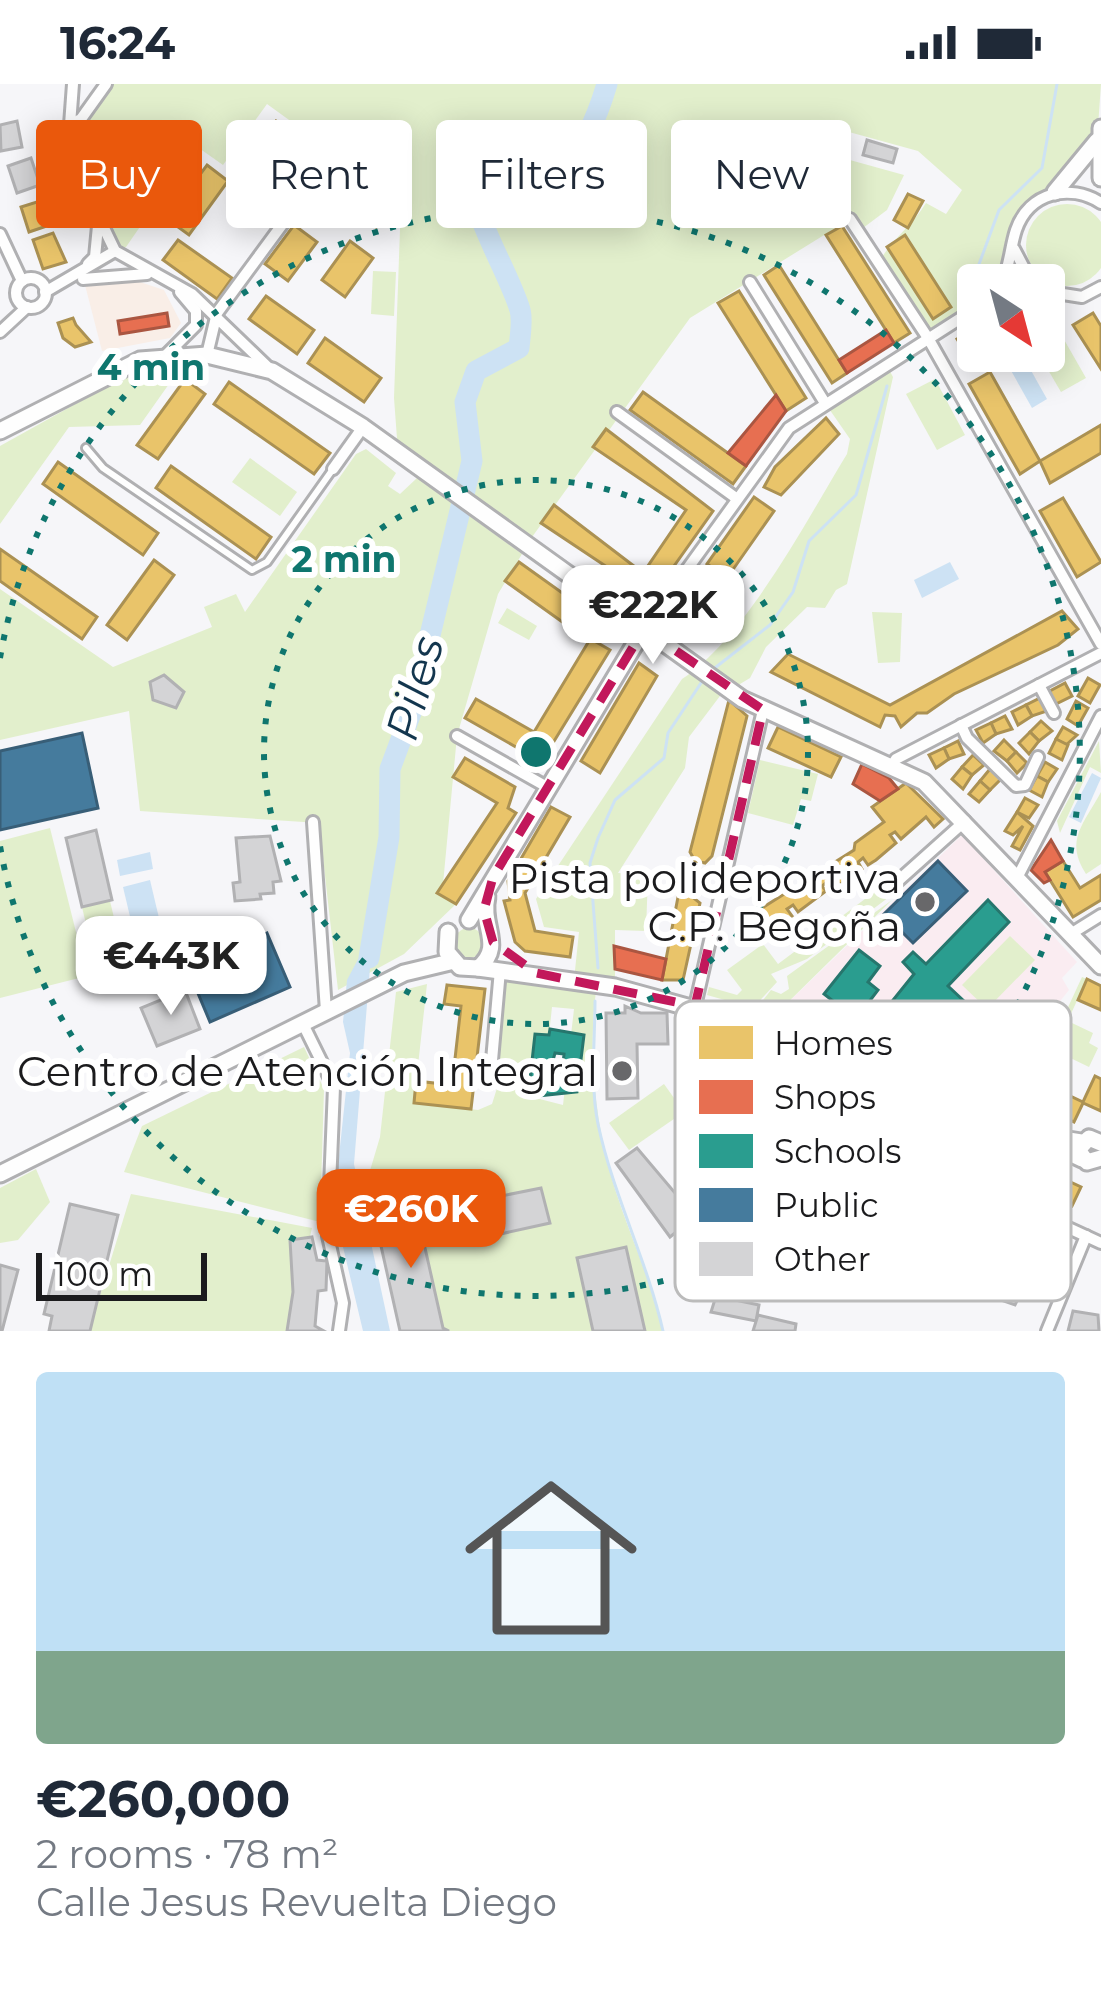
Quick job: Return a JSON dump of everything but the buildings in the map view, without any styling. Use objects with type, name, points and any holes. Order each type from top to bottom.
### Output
[{"type":"street","points":[[70,120],[73,84]]},
{"type":"street","points":[[79,120],[106,84]]},
{"type":"street","points":[[1099,134],[1101,178]]},
{"type":"street","points":[[1007,264],[1024,214],[1055,192],[1099,134]]},
{"type":"street","points":[[1055,192],[1079,192],[1101,203]]},
{"type":"street","points":[[851,220],[928,338],[1101,649],[891,767]]},
{"type":"street","points":[[71,282],[95,257],[97,228]]},
{"type":"street","points":[[102,228],[118,253],[217,313],[272,370],[363,427],[717,681],[764,710],[924,782],[1101,966]]},
{"type":"street","points":[[207,355],[217,313],[279,228]]},
{"type":"street","points":[[0,234],[22,281]]},
{"type":"street","points":[[1013,246],[1022,264]]},
{"type":"street","points":[[99,275],[118,253]]},
{"type":"street","points":[[71,282],[118,253]]},
{"type":"street","points":[[0,332],[27,308],[40,304],[45,292],[71,282],[99,275],[151,274]]},
{"type":"street","points":[[22,281],[37,280],[45,292]]},
{"type":"street","points":[[22,281],[16,293],[27,308]]},
{"type":"street","points":[[169,282],[196,311],[207,355]]},
{"type":"street","points":[[750,282],[825,403]]},
{"type":"street","points":[[1065,295],[1082,297],[1100,290]]},
{"type":"street","points":[[166,355],[192,334],[196,311]]},
{"type":"street","points":[[404,973],[448,932],[469,920],[644,629],[789,428],[957,320]]},
{"type":"street","points":[[0,431],[117,368],[166,355],[207,355],[272,370]]},
{"type":"street","points":[[617,412],[736,497]]},
{"type":"street","points":[[333,470],[363,427]]},
{"type":"street","points":[[1039,686],[1054,713]]},
{"type":"street","points":[[696,1001],[764,710]]},
{"type":"street","points":[[1016,878],[1101,716]]},
{"type":"street","points":[[962,725],[967,738],[1016,786],[1025,784],[1038,758]]},
{"type":"street","points":[[457,736],[547,787]]},
{"type":"street","points":[[890,889],[965,821]]},
{"type":"street","points":[[314,822],[334,1007]]},
{"type":"street","points":[[478,968],[491,955],[484,910],[493,877]]},
{"type":"street","points":[[1069,935],[1101,915]]},
{"type":"street","points":[[469,920],[490,934],[525,971]]},
{"type":"street","points":[[448,932],[447,952],[454,962]]},
{"type":"street","points":[[0,1174],[404,973],[454,962],[525,971],[675,1002]]},
{"type":"street","points":[[490,1083],[500,970]]},
{"type":"street","points":[[303,1024],[334,1087],[328,1218],[344,1303],[339,1331]]},
{"type":"street","points":[[1092,1158],[1093,1138],[1101,1142]]},
{"type":"street","points":[[1071,1229],[1101,1243]]},
{"type":"street","points":[[1071,1273],[1086,1236]]},
{"type":"street","points":[[1047,1331],[1059,1301]]},
{"type":"lane","points":[[86,448],[103,468],[252,570],[267,562],[333,470]]},
{"type":"highlighted area","points":[[644,629],[763,710],[695,1006],[536,973],[493,942],[484,910],[493,877]]},
{"type":"shaded area","points":[[125,277],[164,290],[181,323],[170,338],[102,351],[85,285]]},
{"type":"shaded area","points":[[962,835],[1077,962],[1062,978],[1069,990],[1060,1001],[790,1001]]},
{"type":"green space","points":[[106,84],[1101,84],[1097,141],[1024,215],[1008,264],[957,264],[957,320],[928,338],[879,262],[926,203],[946,214],[962,190],[918,151],[851,133],[851,120],[671,120],[671,228],[835,228],[690,318],[527,544],[398,452],[394,398],[400,228],[412,228],[412,120],[289,120],[267,104],[255,120],[226,120],[223,165],[202,150],[202,120],[74,120]]},
{"type":"green space","points":[[851,160],[904,175],[887,210],[859,231],[851,220]]},
{"type":"green space","points":[[1067,204],[1083,208],[1102,226],[1102,264],[1096,274],[1067,286],[1065,264],[1032,264],[1026,245],[1038,216]]},
{"type":"green space","points":[[102,228],[139,228],[126,247],[115,251]]},
{"type":"green space","points":[[373,271],[396,272],[394,316],[371,314]]},
{"type":"green space","points":[[1065,341],[1086,378],[1061,392],[1049,372],[1065,372]]},
{"type":"green space","points":[[886,364],[893,377],[847,584],[836,590],[825,608],[807,607],[766,647],[750,678],[720,696],[689,737],[685,768],[618,873],[648,875],[646,931],[615,930],[615,987],[597,984],[593,1061],[602,1139],[663,1331],[400,1331],[371,1203],[379,1189],[369,1174],[380,1137],[396,992],[427,984],[414,1102],[478,1110],[492,1104],[498,1085],[490,1083],[500,970],[574,980],[579,932],[544,927],[536,899],[682,679],[706,660],[752,607],[847,454],[850,439],[825,403]],"holes":[[[552,1007],[574,1009],[563,1105],[528,1096],[535,1034],[549,1035]]]},
{"type":"green space","points":[[181,367],[140,425],[69,427],[0,524],[0,446],[124,377]]},
{"type":"green space","points":[[935,379],[965,435],[937,450],[906,394]]},
{"type":"green space","points":[[366,449],[396,473],[388,486],[400,494],[417,478],[522,554],[498,594],[457,736],[443,884],[437,893],[456,904],[404,954],[338,990],[319,823],[140,811],[129,711],[0,740],[0,589],[113,667],[212,627],[204,607],[236,594],[245,612],[356,454]]},
{"type":"green space","points":[[250,458],[297,492],[280,516],[232,482]]},
{"type":"green space","points":[[507,608],[537,626],[529,640],[498,623]]},
{"type":"green space","points":[[872,612],[902,613],[900,662],[878,663]]},
{"type":"green space","points":[[1099,741],[1101,773],[1090,767],[1060,833],[1057,821]]},
{"type":"green space","points":[[760,760],[818,774],[811,801],[801,799],[793,825],[748,813]]},
{"type":"green space","points":[[1101,792],[1101,864],[1086,874],[1077,842]]},
{"type":"green space","points":[[50,828],[87,976],[0,998],[0,841]]},
{"type":"green space","points":[[881,887],[889,897],[807,959],[771,974],[777,982],[759,1001],[707,995],[709,987],[737,995],[742,990],[727,970],[763,944],[778,964]]},
{"type":"green space","points":[[892,900],[789,1001],[762,1001],[771,990],[781,994],[789,989],[787,976]]},
{"type":"green space","points":[[110,901],[124,960],[96,967],[82,907]]},
{"type":"green space","points":[[469,928],[484,943],[469,958],[454,943]]},
{"type":"green space","points":[[1010,936],[1035,960],[995,1001],[979,1001],[962,985]]},
{"type":"green space","points":[[1082,977],[1087,979],[1071,1014],[1071,1001]]},
{"type":"green space","points":[[1072,1023],[1093,1033],[1089,1043],[1098,1048],[1089,1067],[1071,1058]]},
{"type":"green space","points":[[304,1047],[324,1089],[320,1222],[124,1172],[142,1126]]},
{"type":"green space","points":[[664,1084],[675,1099],[675,1118],[629,1150],[609,1123]]},
{"type":"green space","points":[[36,1169],[50,1202],[18,1240],[0,1243],[0,1188]]},
{"type":"green space","points":[[131,1194],[312,1228],[288,1331],[89,1331]]},
{"type":"water","points":[[1012,372],[1032,372],[1047,399],[1032,408]]},
{"type":"water","points":[[950,562],[959,579],[922,598],[914,580]]},
{"type":"water","points":[[1092,773],[1101,778],[1081,823],[1069,817]]},
{"type":"water","points":[[150,852],[153,869],[120,876],[117,860]]},
{"type":"water","points":[[150,880],[163,935],[136,942],[123,887]]},
{"type":"water","points":[[373,931],[354,1164],[390,1331],[363,1331],[338,1226],[336,1184],[350,1053],[343,1022],[347,980]]},
{"type":"waterway","name":"Piles","points":[[369,958],[389,837],[390,769],[412,710],[472,461],[465,402],[476,371],[519,348],[520,310],[470,181],[472,141],[486,138],[524,166],[556,177],[588,134],[607,84]]},
{"type":"waterway","points":[[979,264],[999,210],[1042,168],[1057,84]]},
{"type":"waterway","points":[[716,667],[770,625],[793,592],[809,541],[856,495],[887,386]]},
{"type":"waterway","points":[[598,968],[590,863],[598,838],[615,800],[664,758],[668,733],[701,683]]},
{"type":"waterway","points":[[595,1001],[598,1124],[663,1331]]},
{"type":"place","name":"Pista polideportiva C.P. Begoña","points":[[925,902]]},
{"type":"place","name":"Centro de Atención Integral","points":[[622,1071]]}]
